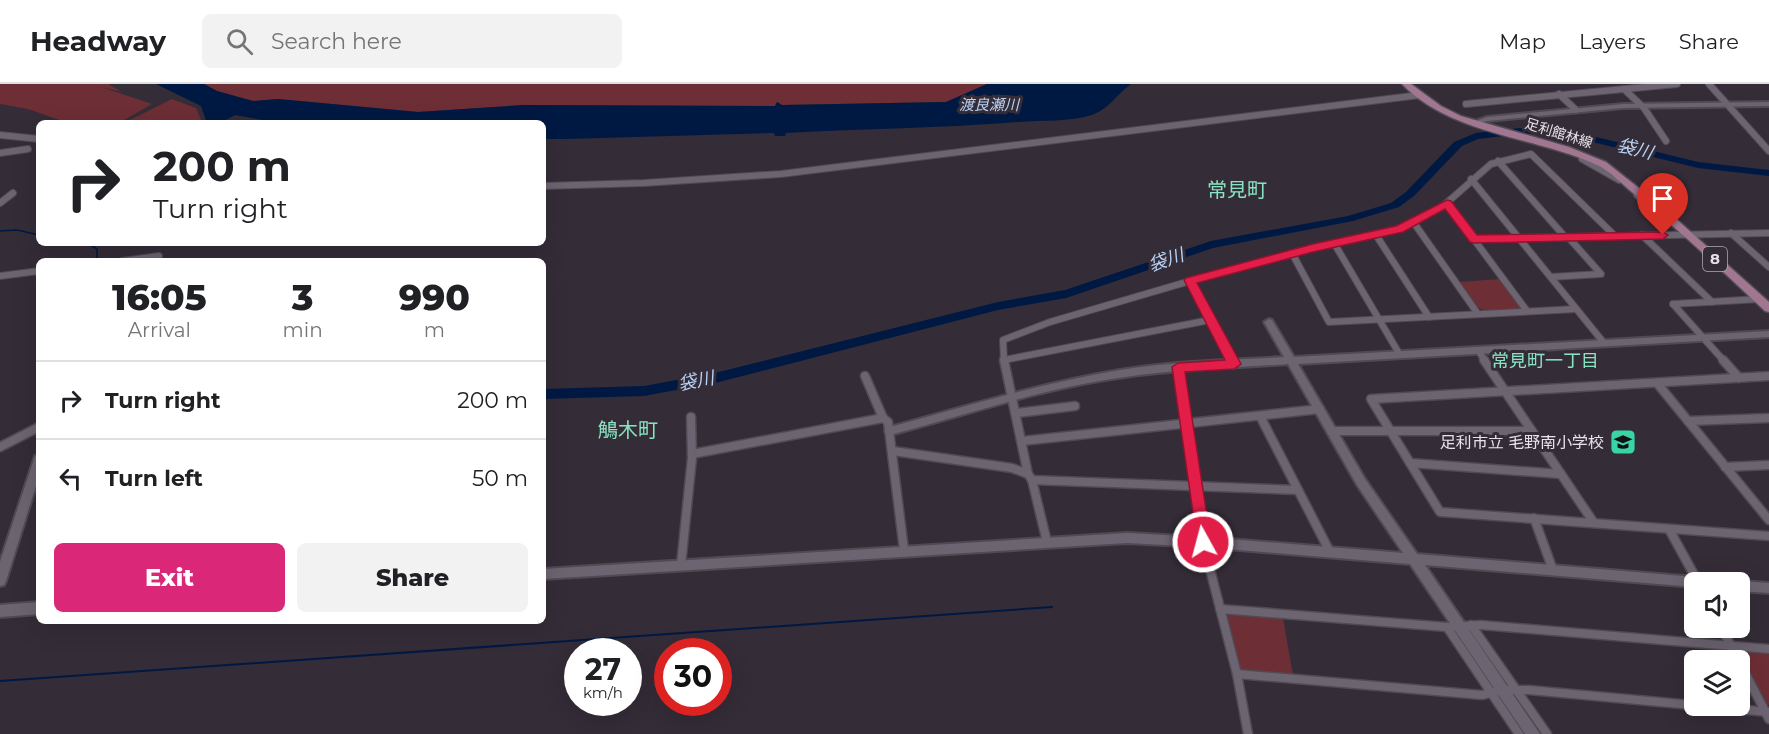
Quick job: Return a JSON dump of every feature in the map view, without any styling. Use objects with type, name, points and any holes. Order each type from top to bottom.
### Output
[{"type":"main road","name":"足利館林線","points":[[1407,84],[1443,111],[1475,123],[1566,149],[1592,158],[1611,169],[1664,213],[1769,308]]},
{"type":"street","points":[[1466,104],[1677,84]]},
{"type":"street","points":[[1709,84],[1769,151]]},
{"type":"street","points":[[1624,89],[1642,105],[1665,141]]},
{"type":"street","points":[[546,186],[645,183],[781,174],[1418,94]]},
{"type":"street","points":[[1559,94],[1576,110]]},
{"type":"street","points":[[1475,123],[1487,119],[1642,105],[1769,104]]},
{"type":"street","points":[[0,135],[36,139]]},
{"type":"street","points":[[0,153],[28,148]]},
{"type":"street","points":[[1047,542],[1004,360],[1002,342],[1008,338],[1050,322],[1190,280],[1292,253],[1376,235],[1414,223],[1447,203],[1472,179],[1498,161],[1531,154],[1615,236]]},
{"type":"street","points":[[1578,157],[1610,173],[1654,211],[1664,213]]},
{"type":"street","points":[[1498,161],[1601,274],[1551,277]]},
{"type":"street","points":[[1472,179],[1604,343]]},
{"type":"street","points":[[0,203],[13,193]]},
{"type":"street","points":[[1447,203],[1527,311]]},
{"type":"street","points":[[1414,223],[1478,314]]},
{"type":"street","points":[[1474,239],[1769,233]]},
{"type":"street","points":[[1731,234],[1768,266]]},
{"type":"street","points":[[1376,235],[1429,317]]},
{"type":"street","points":[[1642,236],[1712,302]]},
{"type":"street","points":[[1334,243],[1401,355]]},
{"type":"street","points":[[1292,253],[1329,322],[1576,309]]},
{"type":"street","points":[[144,258],[159,256]]},
{"type":"street","points":[[0,276],[36,271]]},
{"type":"street","points":[[1190,280],[1234,364]]},
{"type":"street","points":[[1739,378],[1673,304],[1760,299]]},
{"type":"street","points":[[1004,360],[1210,320]]},
{"type":"street","points":[[1269,322],[1361,482],[1412,559],[1452,626],[1498,692],[1533,734]]},
{"type":"street","points":[[890,431],[1094,378],[1178,367],[1769,334]]},
{"type":"street","points":[[1478,350],[1594,523]]},
{"type":"street","points":[[1178,367],[1203,542],[1237,674],[1248,734]]},
{"type":"street","points":[[865,376],[883,418],[888,422],[904,550]]},
{"type":"street","points":[[1769,376],[1371,399],[1440,512],[1769,536]]},
{"type":"street","points":[[1657,383],[1768,517]]},
{"type":"street","points":[[1017,413],[1075,406]]},
{"type":"street","points":[[1022,441],[1320,409]]},
{"type":"street","points":[[1260,416],[1330,552]]},
{"type":"street","points":[[681,565],[692,454],[691,417]]},
{"type":"street","points":[[692,454],[883,418]]},
{"type":"street","points":[[1688,421],[1769,418]]},
{"type":"street","points":[[0,447],[36,429]]},
{"type":"street","points":[[1331,431],[1532,431]]},
{"type":"street","points":[[892,450],[1012,468],[1030,477],[1196,487],[1298,490]]},
{"type":"street","points":[[1410,463],[1561,474]]},
{"type":"street","points":[[1725,467],[1769,465]]},
{"type":"street","points":[[0,581],[36,468]]},
{"type":"street","points":[[1534,518],[1553,570]]},
{"type":"street","points":[[1670,529],[1692,572]]},
{"type":"street","points":[[546,574],[1127,538],[1203,542],[1684,581]]},
{"type":"street","points":[[1750,587],[1769,588]]},
{"type":"street","points":[[0,610],[36,608]]},
{"type":"street","points":[[1220,609],[1452,626],[1471,625],[1769,649]]},
{"type":"street","points":[[1471,625],[1547,734]]},
{"type":"street","points":[[1727,638],[1733,650]]},
{"type":"street","points":[[1237,674],[1482,695],[1516,690],[1768,714]]},
{"type":"street","points":[[1750,682],[1768,714]]},
{"type":"street","points":[[1498,692],[1519,734]]},
{"type":"shaded area","points":[[0,84],[108,84],[122,92],[101,87],[152,104],[124,120],[59,120],[28,109],[0,104]]},
{"type":"shaded area","points":[[204,84],[987,84],[946,102],[782,105],[777,102],[776,106],[524,105],[418,112],[278,99],[253,101],[217,91]]},
{"type":"shaded area","points":[[172,99],[196,108],[201,120],[130,120]]},
{"type":"shaded area","points":[[1500,279],[1521,307],[1519,310],[1488,311],[1482,309],[1472,301],[1458,282]]},
{"type":"shaded area","points":[[1228,613],[1283,618],[1293,675],[1242,670],[1236,665],[1225,618]]},
{"type":"shaded area","points":[[1750,652],[1769,654],[1769,705],[1764,702],[1750,675]]},
{"type":"water","name":"渡良瀬川","points":[[156,84],[204,84],[217,91],[253,101],[278,99],[418,112],[524,105],[775,106],[777,102],[782,105],[946,102],[987,84],[1131,84],[1098,112],[1065,120],[786,133],[785,136],[775,136],[774,133],[546,139],[546,120],[263,120],[235,115],[226,120],[206,120],[201,106]]},
{"type":"waterway","name":"袋川","points":[[546,394],[644,391],[719,377],[998,306],[1066,294],[1211,245],[1349,219],[1395,205],[1410,194],[1458,144],[1476,136],[1520,131],[1560,131],[1698,165],[1769,173]]},
{"type":"waterway","points":[[0,231],[17,230],[36,234]]},
{"type":"waterway","points":[[92,246],[97,249],[97,258]]},
{"type":"waterway","points":[[0,681],[1052,607]]},
{"type":"place","name":"足利市立 毛野南小学校","points":[[1623,442]]},
{"type":"district","name":"常見町","points":[[1237,190]]},
{"type":"district","name":"常見町一丁目","points":[[1545,361]]},
{"type":"district","name":"鵤木町","points":[[628,430]]},
{"type":"route","points":[[1203,542],[1181,374],[1178,367],[1234,364],[1190,280],[1313,248],[1399,229],[1414,223],[1447,203],[1474,239],[1663,235]]}]
